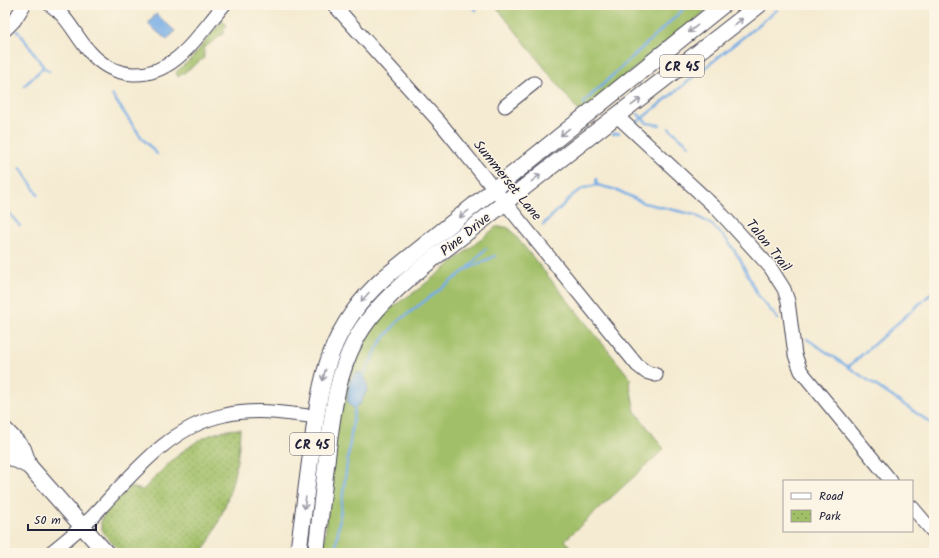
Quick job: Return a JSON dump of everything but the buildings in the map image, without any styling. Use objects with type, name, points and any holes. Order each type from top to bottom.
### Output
[{"type":"main road","name":"Pine Drive","points":[[298,553],[320,389],[330,354],[339,334],[354,311],[386,277],[723,5]]},
{"type":"main road","name":"Pine Drive","points":[[316,553],[338,386],[345,361],[357,335],[372,314],[392,294],[505,202],[759,5]]},
{"type":"main road","points":[[5,430],[23,449],[29,466],[106,553]]},
{"type":"main road","points":[[5,449],[12,458],[29,466]]},
{"type":"street","points":[[5,30],[14,21],[24,5]]},
{"type":"street","points":[[50,5],[66,18],[84,46],[100,62],[118,72],[136,74],[160,70],[175,61],[224,5]]},
{"type":"street","name":"Summerset Lane","points":[[334,5],[429,109],[634,361],[646,372],[656,374]]},
{"type":"street","points":[[505,106],[534,83]]},
{"type":"street","name":"Talon Trail","points":[[617,116],[718,210],[770,267],[784,289],[788,301],[795,355],[801,371],[889,480]]},
{"type":"street","points":[[50,553],[82,525],[126,480],[165,444],[196,425],[219,416],[246,412],[316,416]]},
{"type":"street","points":[[913,508],[934,533]]},
{"type":"green space","points":[[495,5],[713,5],[580,113]]},
{"type":"green space","points":[[222,21],[227,25],[223,30],[225,32],[204,48],[204,58],[178,77],[176,72],[191,59]]},
{"type":"green space","points":[[496,227],[506,227],[510,229],[631,379],[629,381],[635,411],[664,449],[565,540],[575,553],[323,553],[340,401],[345,400],[349,378],[358,354],[371,331],[390,309],[420,288]]},
{"type":"green space","points":[[240,429],[234,477],[218,524],[202,553],[196,553],[192,550],[190,553],[122,553],[102,529],[102,518],[110,506],[130,487],[143,490],[174,458],[198,441],[225,430]]},
{"type":"green space","points":[[318,447],[321,447],[311,553],[304,553]]},
{"type":"water","points":[[156,14],[175,31],[167,40],[148,24]]},
{"type":"water","points":[[357,372],[364,375],[368,388],[360,404],[353,408],[348,403],[348,390],[351,379]]},
{"type":"waterway","points":[[471,5],[476,10]]},
{"type":"waterway","points":[[584,104],[585,101],[688,5]]},
{"type":"waterway","points":[[635,124],[777,10]]},
{"type":"waterway","points":[[21,35],[43,66],[41,70],[24,86]]},
{"type":"waterway","points":[[43,67],[49,71]]},
{"type":"waterway","points":[[112,95],[141,137],[157,154]]},
{"type":"waterway","points":[[638,114],[647,123],[660,125]]},
{"type":"waterway","points":[[669,128],[690,146]]},
{"type":"waterway","points":[[613,134],[619,133]]},
{"type":"waterway","points":[[20,167],[38,195]]},
{"type":"waterway","points":[[596,179],[597,185]]},
{"type":"waterway","points":[[543,225],[574,194],[584,188],[597,185],[617,190],[644,203],[695,215],[712,225],[727,240],[740,259],[757,294],[778,319]]},
{"type":"waterway","points":[[5,208],[20,226]]},
{"type":"waterway","points":[[469,267],[486,248]]},
{"type":"waterway","points":[[363,376],[380,343],[397,322],[467,269],[495,256]]},
{"type":"waterway","points":[[848,367],[934,291]]},
{"type":"waterway","points":[[807,339],[934,425]]},
{"type":"waterway","points":[[335,553],[355,405]]},
{"type":"waterway","points":[[336,546],[344,553]]}]
